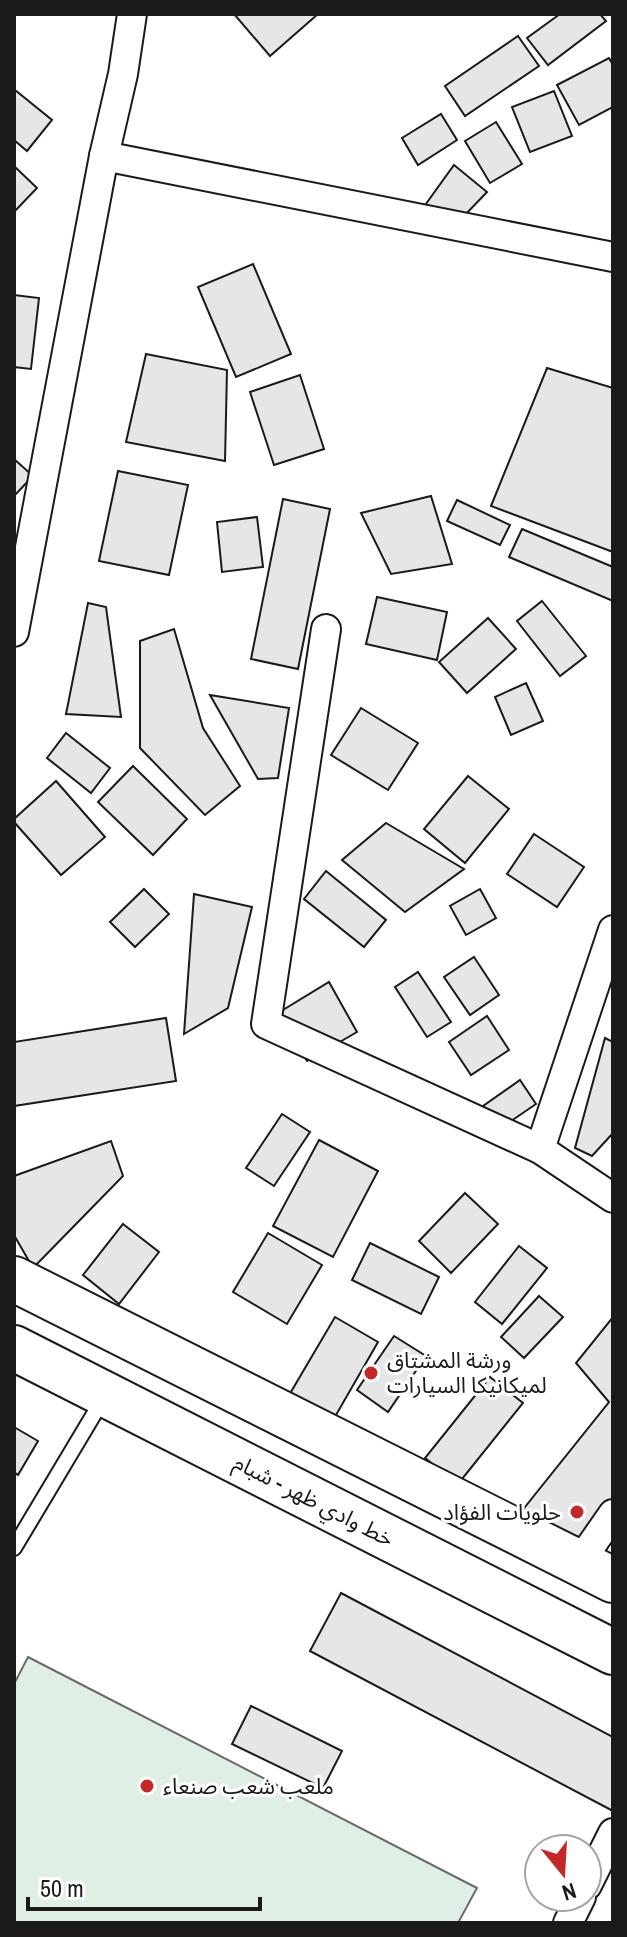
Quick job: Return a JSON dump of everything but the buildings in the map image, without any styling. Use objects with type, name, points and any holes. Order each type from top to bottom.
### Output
[{"type":"main road","points":[[14,1279],[596,1571]]},
{"type":"main road","name":"خط وادي ظهر - شبام","points":[[14,1348],[613,1652]]},
{"type":"street","points":[[14,632],[104,156],[123,74],[132,14]]},
{"type":"street","points":[[104,156],[613,257]]},
{"type":"street","points":[[326,629],[266,1024],[540,1149],[613,1198]]},
{"type":"street","points":[[540,1149],[613,930]]},
{"type":"street","points":[[596,1571],[613,1514]]},
{"type":"street","points":[[603,1853],[613,1833]]},
{"type":"lane","points":[[14,1548],[106,1395]]},
{"type":"green space","name":"ملعب شعب صنعاء","points":[[28,1657],[477,1888],[458,1923],[14,1923],[14,1684]]},
{"type":"place","name":"ورشة المشتاق لميكانيكا السيارات","points":[[371,1373]]},
{"type":"place","name":"حلويات الفؤاد","points":[[577,1512]]},
{"type":"place","name":"ملعب شعب صنعاء","points":[[147,1786]]}]
